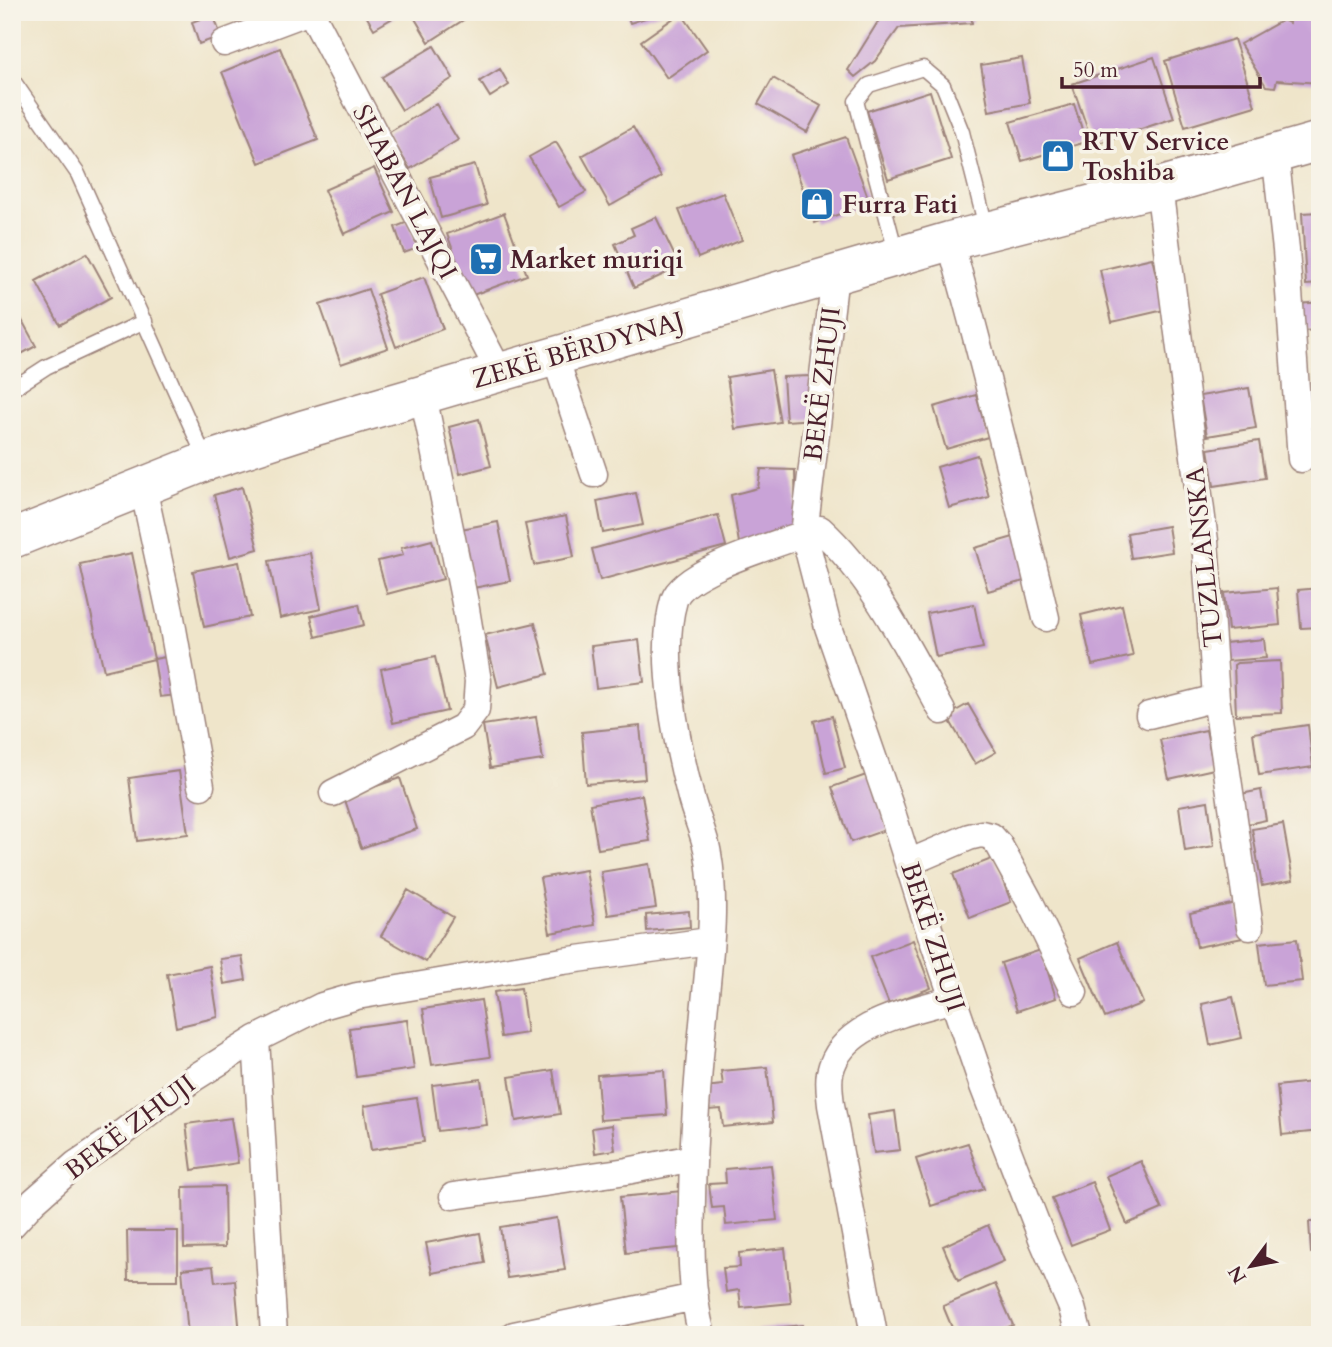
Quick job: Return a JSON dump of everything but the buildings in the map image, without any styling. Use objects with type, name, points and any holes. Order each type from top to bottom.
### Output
[{"type":"main road","name":"ZEKË BËRDYNAJ","points":[[12,538],[207,461],[423,395],[950,241],[1159,187],[1320,141]]},
{"type":"street","points":[[224,43],[309,12]]},
{"type":"street","name":"SHABAN LAJQI","points":[[309,12],[499,373]]},
{"type":"street","points":[[1275,153],[1286,250],[1301,459]]},
{"type":"street","name":"TUZLLANSKA","points":[[1159,187],[1205,541],[1216,698],[1250,927]]},
{"type":"street","points":[[950,241],[990,384],[1046,618]]},
{"type":"street","name":"BEKË ZHUJI","points":[[835,275],[804,534],[828,626],[953,999],[1028,1202],[1072,1308],[1079,1335]]},
{"type":"street","points":[[555,357],[594,474]]},
{"type":"street","points":[[333,793],[463,727],[476,710],[478,681],[465,603],[423,395]]},
{"type":"street","points":[[143,487],[170,612],[201,786]]},
{"type":"street","points":[[702,1335],[695,1297],[691,1226],[693,1158],[712,899],[708,853],[691,798],[668,670],[675,597],[693,577],[820,529],[836,544],[870,586],[942,711]]},
{"type":"street","points":[[1149,715],[1216,698]]},
{"type":"street","points":[[908,863],[969,837],[981,834],[991,836],[1017,878],[1074,992]]},
{"type":"street","name":"BEKË ZHUJI","points":[[12,1225],[34,1201],[76,1164],[194,1078],[256,1039],[322,1006],[357,996],[563,961],[709,941]]},
{"type":"street","points":[[874,1335],[831,1105],[829,1075],[835,1058],[847,1041],[877,1023],[953,999]]},
{"type":"street","points":[[256,1039],[274,1335]]},
{"type":"street","points":[[453,1196],[627,1171],[693,1158]]},
{"type":"street","points":[[514,1335],[695,1297]]},
{"type":"lane","points":[[897,257],[856,101],[869,85],[923,68],[943,85],[962,132],[988,232]]},
{"type":"lane","points":[[12,79],[78,174],[207,461]]},
{"type":"lane","points":[[12,389],[46,367],[145,321]]},
{"type":"place","name":"RTV Service Toshiba","points":[[1058,156]]},
{"type":"place","name":"Furra Fati","points":[[817,204]]},
{"type":"place","name":"Market muriqi","points":[[486,259]]}]
